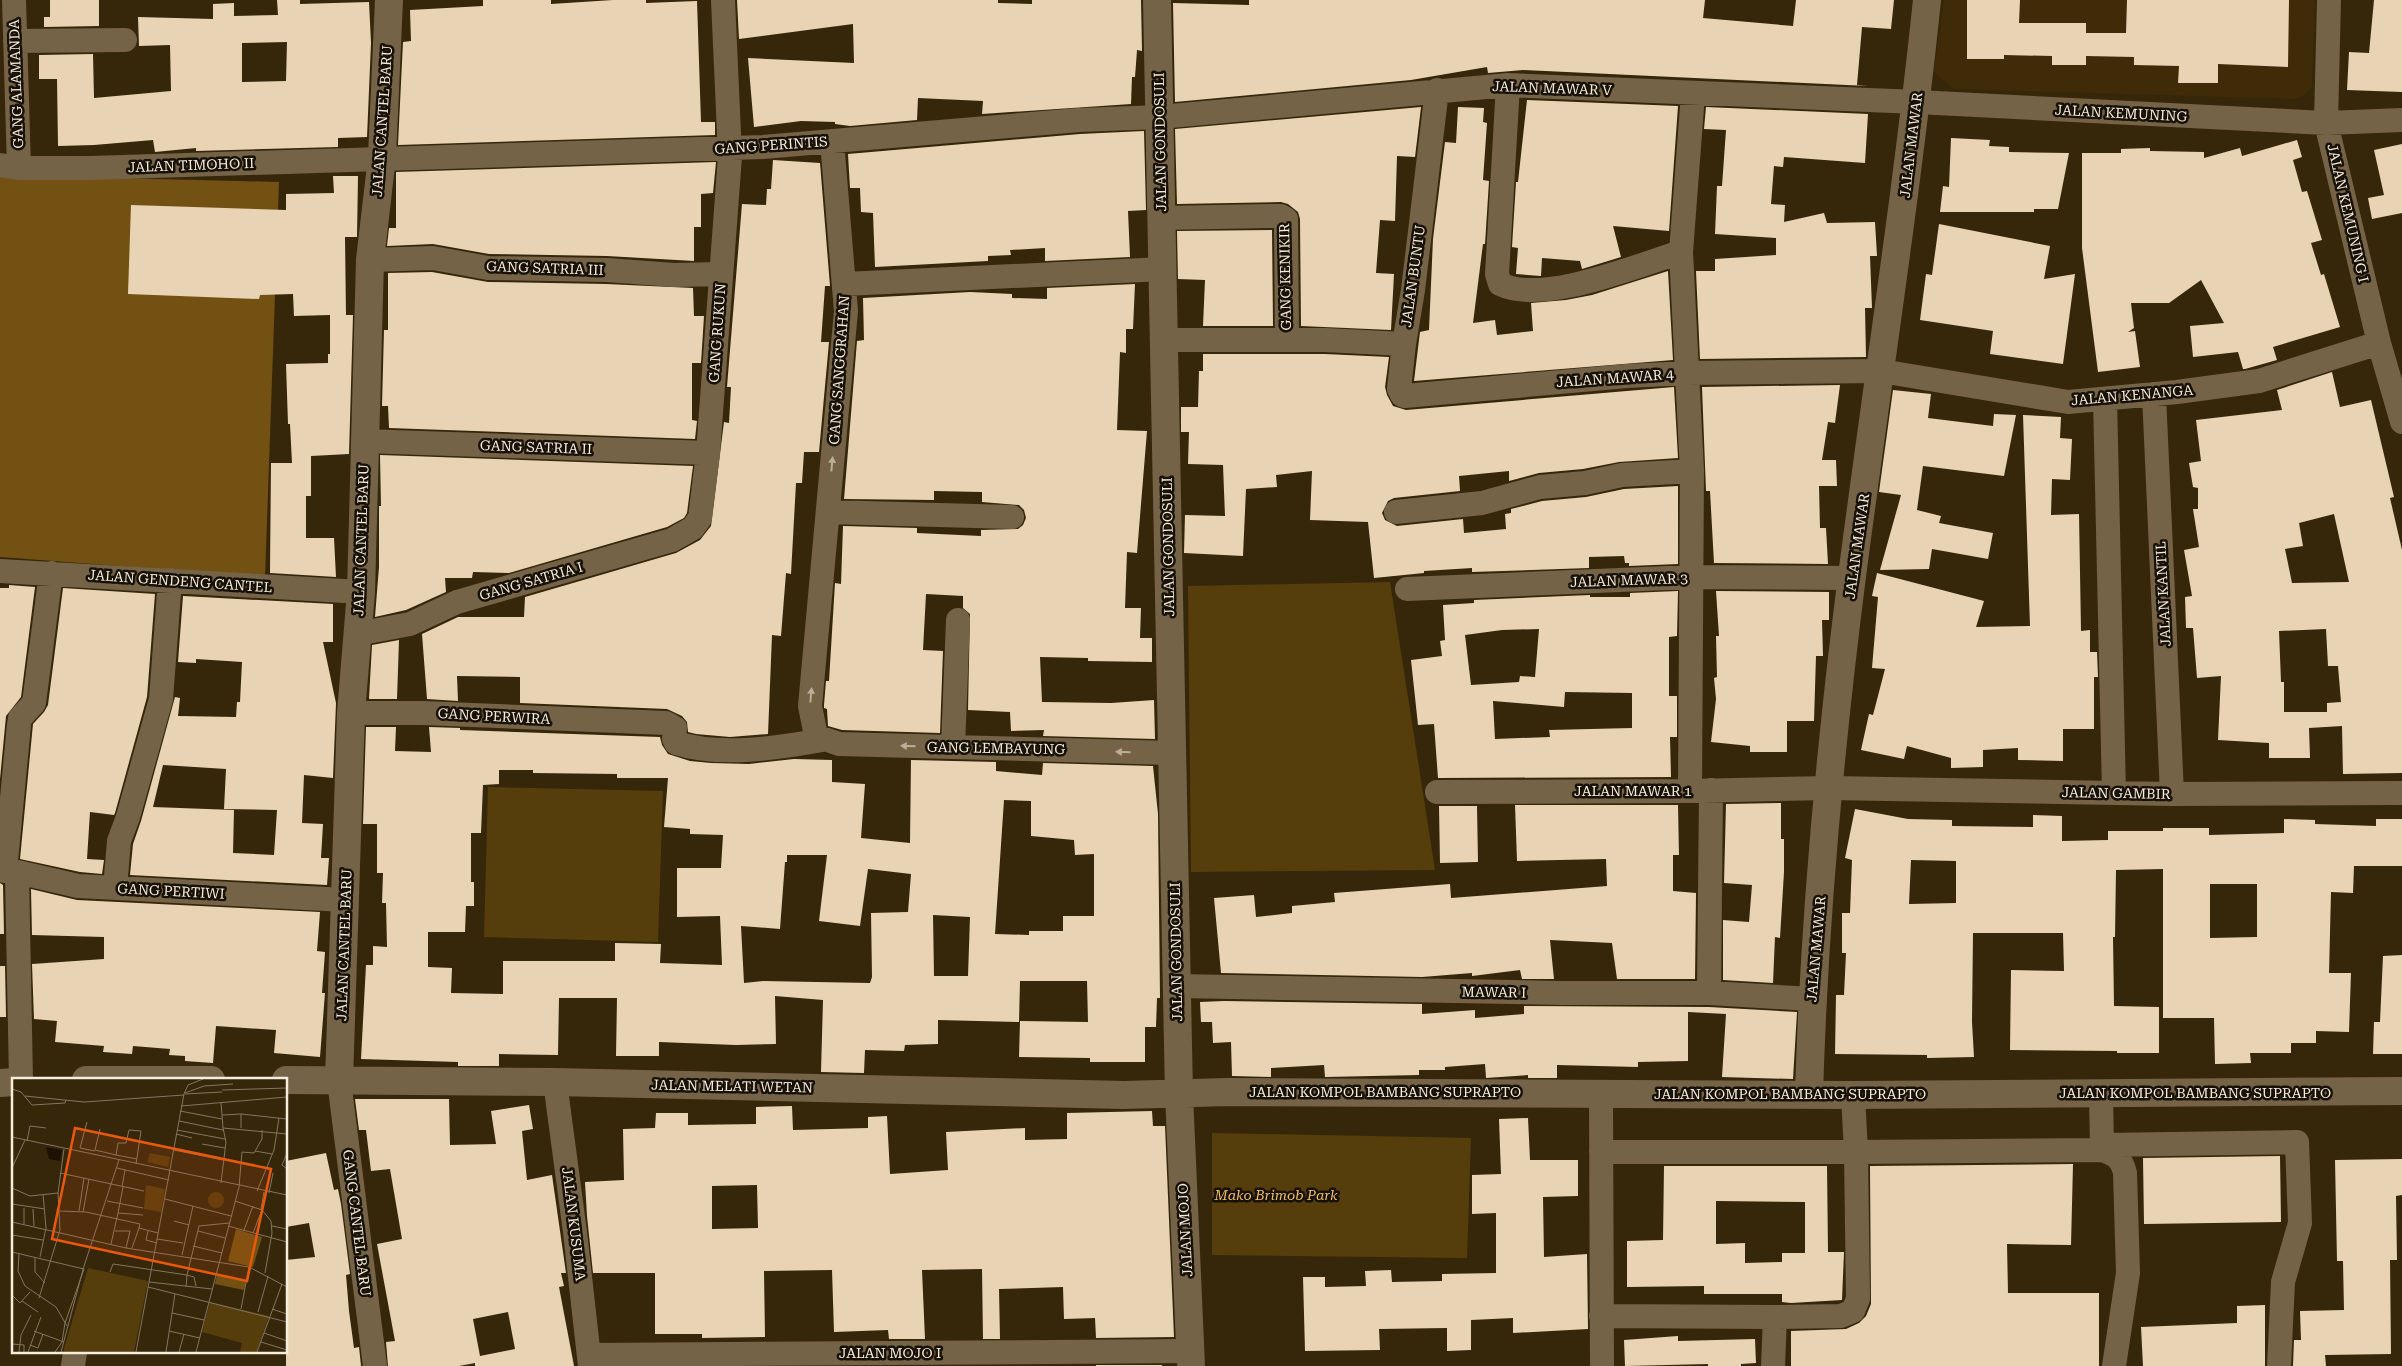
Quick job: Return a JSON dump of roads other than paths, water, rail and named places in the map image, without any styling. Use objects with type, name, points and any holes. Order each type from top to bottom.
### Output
[{"type":"street","name":"GANG ALAMANDA","points":[[9,166],[15,41],[14,0]]},
{"type":"street","name":"JALAN CANTEL BARU","points":[[339,1081],[352,713],[361,592],[363,441],[370,260],[382,157],[389,0]]},
{"type":"street","name":"GANG RUKUN","points":[[700,518],[708,453],[729,148],[723,0]]},
{"type":"street","name":"JALAN GONDOSULI","points":[[1157,0],[1179,1094]]},
{"type":"street","name":"JALAN MAWAR","points":[[1809,1095],[1812,999],[1830,788],[1852,578],[1917,102],[1927,0]]},
{"type":"street","name":"JALAN KEMUNING I","points":[[2329,0],[2326,123],[2379,343],[2402,422]]},
{"type":"street","points":[[15,41],[125,40]]},
{"type":"street","points":[[1508,85],[1497,274],[1500,284],[1526,292],[1545,290],[1581,283],[1680,252]]},
{"type":"street","name":"JALAN MAWAR V","points":[[1160,118],[1404,96],[1437,90],[1508,85],[1917,102]]},
{"type":"street","name":"JALAN BUNTU","points":[[1164,340],[1287,340],[1404,344],[1413,290],[1437,90]]},
{"type":"street","points":[[1693,94],[1680,252],[1692,472],[1692,577],[1709,993]]},
{"type":"street","name":"JALAN KEMUNING","points":[[1917,102],[2326,123],[2402,120]]},
{"type":"street","name":"GANG PERINTIS","points":[[382,157],[729,148],[1080,120],[1160,118]]},
{"type":"street","points":[[832,141],[845,284]]},
{"type":"street","name":"JALAN TIMOHO II","points":[[9,166],[91,168],[382,157]]},
{"type":"street","name":"GANG KENIKIR","points":[[1162,218],[1281,216],[1286,219],[1287,340]]},
{"type":"street","name":"GANG SATRIA III","points":[[370,260],[434,258],[488,268],[607,270],[674,275],[721,274]]},
{"type":"street","name":"GANG SANGGRAHAN","points":[[822,740],[814,732],[810,706],[846,311],[845,284],[1162,269]]},
{"type":"street","name":"JALAN KENANGA","points":[[1881,371],[2068,402],[2259,381],[2379,343]]},
{"type":"street","name":"JALAN MAWAR 4","points":[[1404,344],[1399,388],[1402,395],[1405,396],[1626,376],[1687,373],[1881,371]]},
{"type":"street","name":"JALAN KANTIL","points":[[2154,394],[2172,794]]},
{"type":"street","points":[[2106,399],[2114,792]]},
{"type":"street","name":"GANG SATRIA II","points":[[363,441],[708,453]]},
{"type":"street","points":[[1396,512],[1482,503],[1540,487],[1585,483],[1622,475],[1692,472]]},
{"type":"street","points":[[828,512],[1012,517]]},
{"type":"street","name":"GANG SATRIA I","points":[[357,634],[410,624],[457,602],[672,540],[693,528],[700,518]]},
{"type":"street","name":"JALAN GENDENG CANTEL","points":[[0,571],[361,592]]},
{"type":"street","points":[[21,1078],[7,871],[18,725],[20,718],[34,702],[51,573]]},
{"type":"street","name":"JALAN MAWAR 3","points":[[1406,589],[1692,577],[1852,578]]},
{"type":"street","points":[[115,888],[119,841],[162,699],[170,580]]},
{"type":"street","points":[[954,747],[958,620]]},
{"type":"street","name":"GANG PERWIRA","points":[[352,713],[423,713],[670,724],[676,729],[674,738],[676,743],[720,749],[772,749],[822,740]]},
{"type":"street","name":"GANG LEMBAYUNG","points":[[822,740],[839,744],[1172,753]]},
{"type":"street","name":"JALAN GAMBIR","points":[[1830,788],[2172,794],[2402,793]]},
{"type":"street","name":"JALAN MAWAR 1","points":[[1437,792],[1700,791],[1830,788]]},
{"type":"street","name":"GANG PERTIWI","points":[[7,871],[78,886],[345,900]]},
{"type":"street","name":"MAWAR I","points":[[1176,986],[1561,993],[1709,993],[1812,999]]},
{"type":"street","name":"JALAN MELATI WETAN","points":[[288,1080],[555,1082],[1124,1095],[1179,1094]]},
{"type":"street","name":"GANG CANTEL BARU","points":[[339,1081],[375,1366]]},
{"type":"street","name":"JALAN KUSUMA","points":[[555,1082],[590,1361]]},
{"type":"street","name":"JALAN KOMPOL BAMBANG SUPRAPTO","points":[[1179,1094],[1228,1092],[1853,1095],[2402,1091]]},
{"type":"street","points":[[1601,1093],[1602,1366]]},
{"type":"street","name":"JALAN MOJO","points":[[1179,1094],[1191,1359]]},
{"type":"street","points":[[2101,1094],[2102,1147]]},
{"type":"street","points":[[1601,1316],[1841,1316],[1853,1311],[1858,1299],[1856,1152],[1853,1095]]},
{"type":"street","points":[[1601,1152],[1856,1152],[2297,1142],[2300,1223],[2283,1282],[2279,1366]]},
{"type":"street","points":[[2102,1147],[2118,1157],[2123,1164],[2125,1173],[2128,1273],[2114,1366]]},
{"type":"street","points":[[1773,1366],[1775,1317]]},
{"type":"street","name":"JALAN MOJO I","points":[[590,1361],[1191,1359]]},
{"type":"park label","name":"Mako Brimob Park","points":[[1276,1195]]}]
